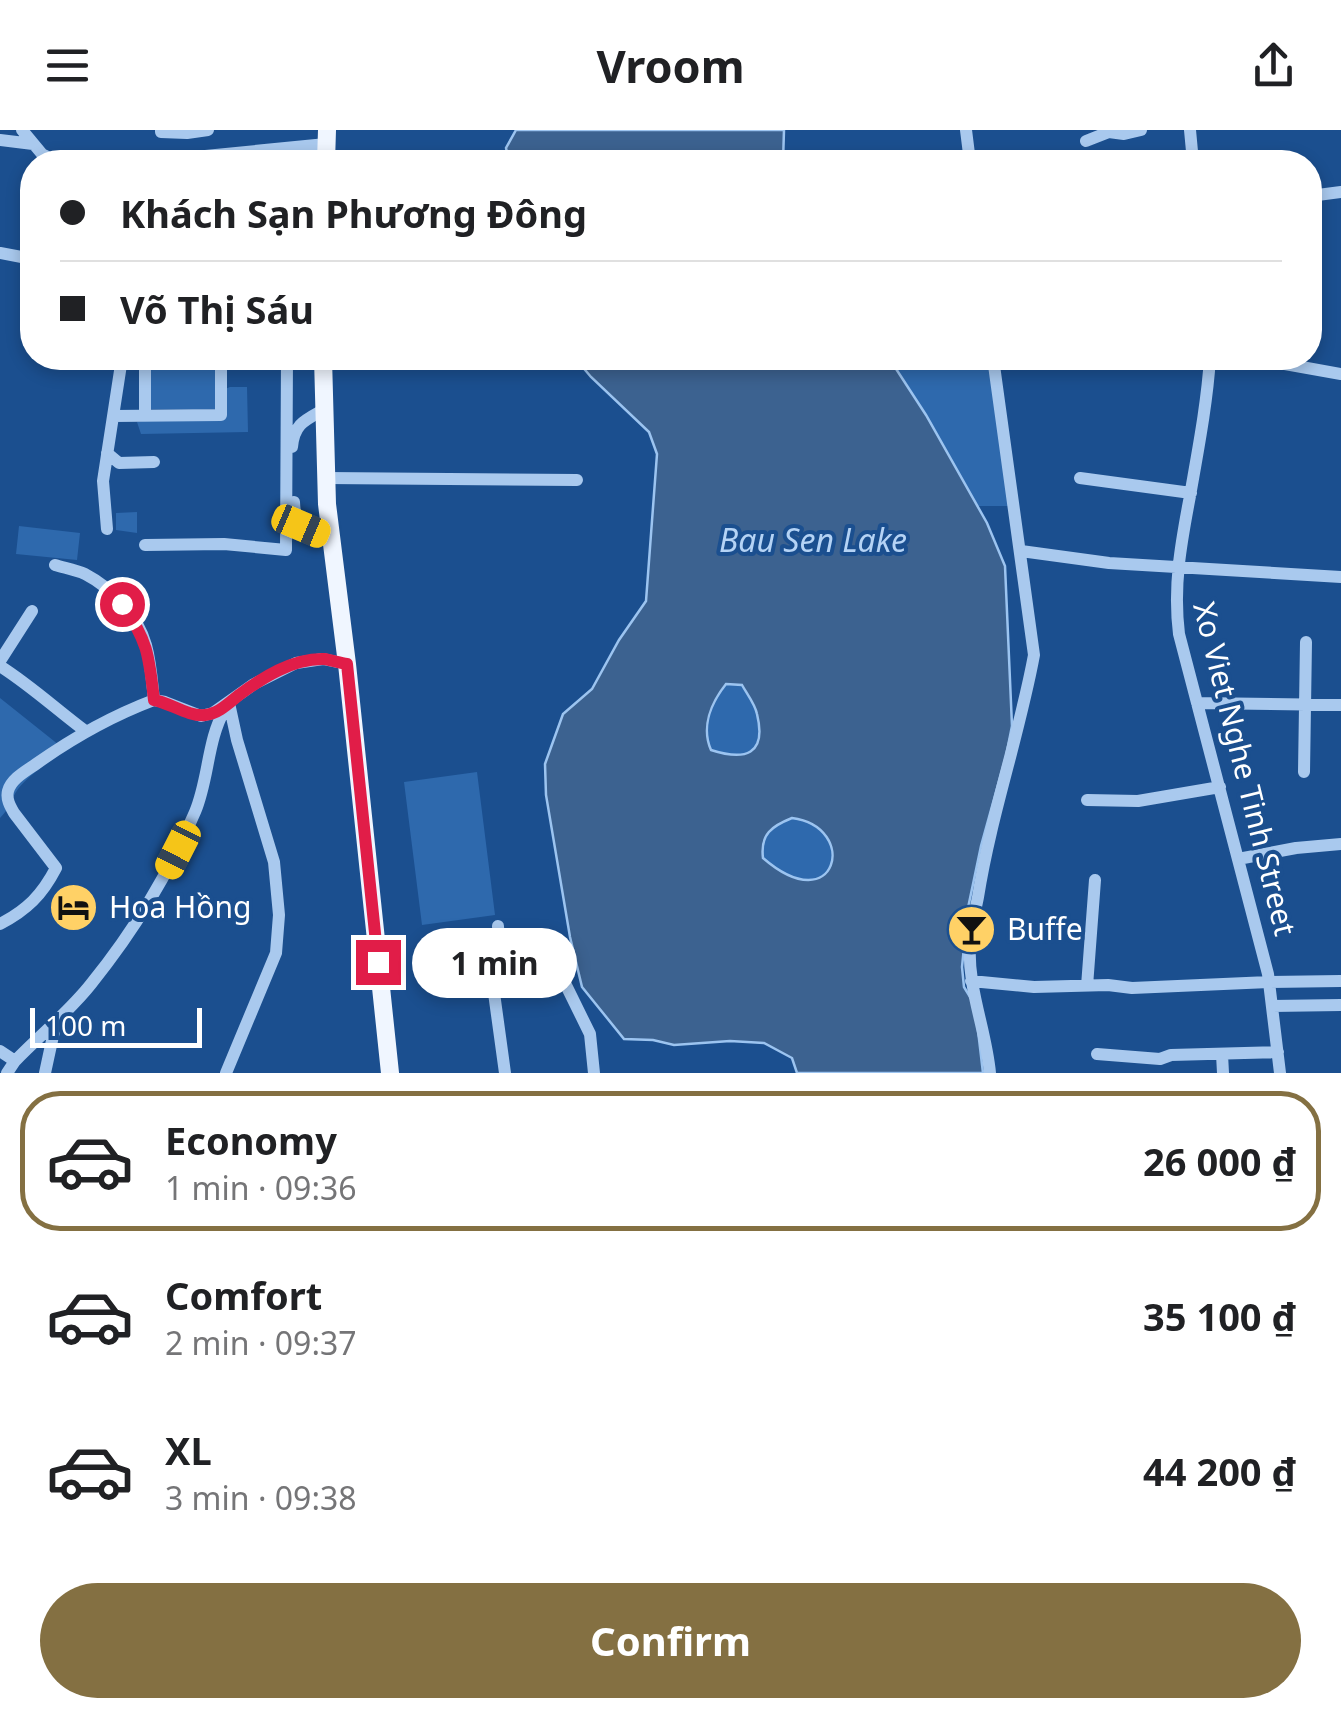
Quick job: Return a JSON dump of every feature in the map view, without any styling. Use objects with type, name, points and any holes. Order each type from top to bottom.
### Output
[{"type":"main road","points":[[324,370],[330,539],[390,1073]]},
{"type":"street","points":[[22,130],[38,150]]},
{"type":"street","points":[[161,130],[208,130]]},
{"type":"street","points":[[1086,141],[1108,132],[1141,130]]},
{"type":"street","points":[[0,140],[32,144]]},
{"type":"street","points":[[282,150],[326,146]]},
{"type":"street","points":[[107,529],[104,480],[120,370]]},
{"type":"street","points":[[145,370],[146,415]]},
{"type":"street","points":[[113,416],[221,415],[222,370]]},
{"type":"street","points":[[145,546],[224,544],[286,550],[287,370]]},
{"type":"street","points":[[990,1073],[988,1048],[971,981],[970,943],[981,875],[1034,655],[994,370]]},
{"type":"street","name":"Xo Viet Nghe Tinh Street","points":[[1209,370],[1177,567],[1175,605],[1179,634],[1269,982],[1280,1073]]},
{"type":"street","points":[[324,410],[300,422],[294,433],[294,509],[301,526],[330,539]]},
{"type":"street","points":[[107,452],[120,462],[154,462]]},
{"type":"street","points":[[326,478],[577,480]]},
{"type":"street","points":[[1080,478],[1190,492]]},
{"type":"street","points":[[1021,551],[1108,564],[1341,577]]},
{"type":"street","points":[[55,565],[82,572],[107,588],[122,604],[144,640],[154,700]]},
{"type":"street","points":[[32,612],[0,664],[84,730]]},
{"type":"street","points":[[1304,772],[1306,642]]},
{"type":"street","points":[[0,924],[44,891],[56,868],[14,813],[7,794],[12,783],[26,771],[84,730],[154,700],[201,716],[214,714],[254,684],[296,664],[323,659],[347,664]]},
{"type":"street","points":[[0,1052],[11,1067],[91,984],[163,878],[197,808],[217,722],[229,703]]},
{"type":"street","points":[[226,1073],[276,953],[279,915],[274,862],[236,740],[229,703]]},
{"type":"street","points":[[1197,703],[1341,706]]},
{"type":"street","points":[[1087,800],[1138,802],[1220,787]]},
{"type":"street","points":[[1238,859],[1341,844]]},
{"type":"street","points":[[1087,986],[1095,880]]},
{"type":"street","points":[[498,926],[500,962],[494,992],[504,1073]]},
{"type":"street","points":[[560,971],[590,1034],[594,1073]]},
{"type":"street","points":[[971,981],[1034,987],[1132,988],[1341,981]]},
{"type":"street","points":[[1272,1006],[1341,1005]]},
{"type":"street","points":[[44,1073],[56,1019]]},
{"type":"street","points":[[1097,1054],[1160,1059],[1171,1055],[1278,1052]]},
{"type":"street","points":[[1222,1054],[1223,1073]]},
{"type":"shaded area","points":[[149,370],[217,370],[218,409],[151,409]]},
{"type":"shaded area","points":[[897,370],[991,370],[1010,506],[978,506]]},
{"type":"shaded area","points":[[247,387],[248,432],[141,434],[137,422],[223,419],[225,389]]},
{"type":"shaded area","points":[[137,512],[137,533],[116,530],[116,513]]},
{"type":"shaded area","points":[[19,526],[80,533],[77,560],[16,554]]},
{"type":"shaded area","points":[[726,684],[742,684],[758,716],[757,741],[744,756],[711,751],[708,742],[709,716]]},
{"type":"shaded area","points":[[0,698],[64,749],[23,784],[0,818]]},
{"type":"shaded area","points":[[477,772],[495,915],[422,925],[404,782]]},
{"type":"shaded area","points":[[792,818],[813,825],[827,837],[831,865],[823,876],[808,880],[788,875],[763,858],[763,843],[769,832]]},
{"type":"water","points":[[516,130],[784,130],[783,150],[506,148]]},
{"type":"water","name":"Bau Sen Lake","points":[[585,370],[897,370],[987,523],[1005,566],[1012,726],[968,908],[962,967],[964,987],[975,1005],[983,1073],[797,1073],[792,1058],[764,1043],[674,1045],[624,1039],[582,987],[546,795],[545,764],[563,714],[592,689],[646,601],[657,454],[649,432]],"holes":[[[726,684],[742,685],[757,714],[756,746],[750,752],[734,755],[711,750],[707,733],[716,699]],[[792,818],[813,825],[827,837],[832,851],[831,865],[823,876],[808,880],[788,875],[763,858],[763,843],[779,824]]]},
{"type":"place","name":"Hoa Hồng","points":[[74,908]]},
{"type":"place","name":"Buffe","points":[[972,930]]},
{"type":"route","points":[[122,604],[144,640],[154,700],[201,716],[214,714],[254,684],[296,664],[323,659],[347,664],[378,962]]}]
